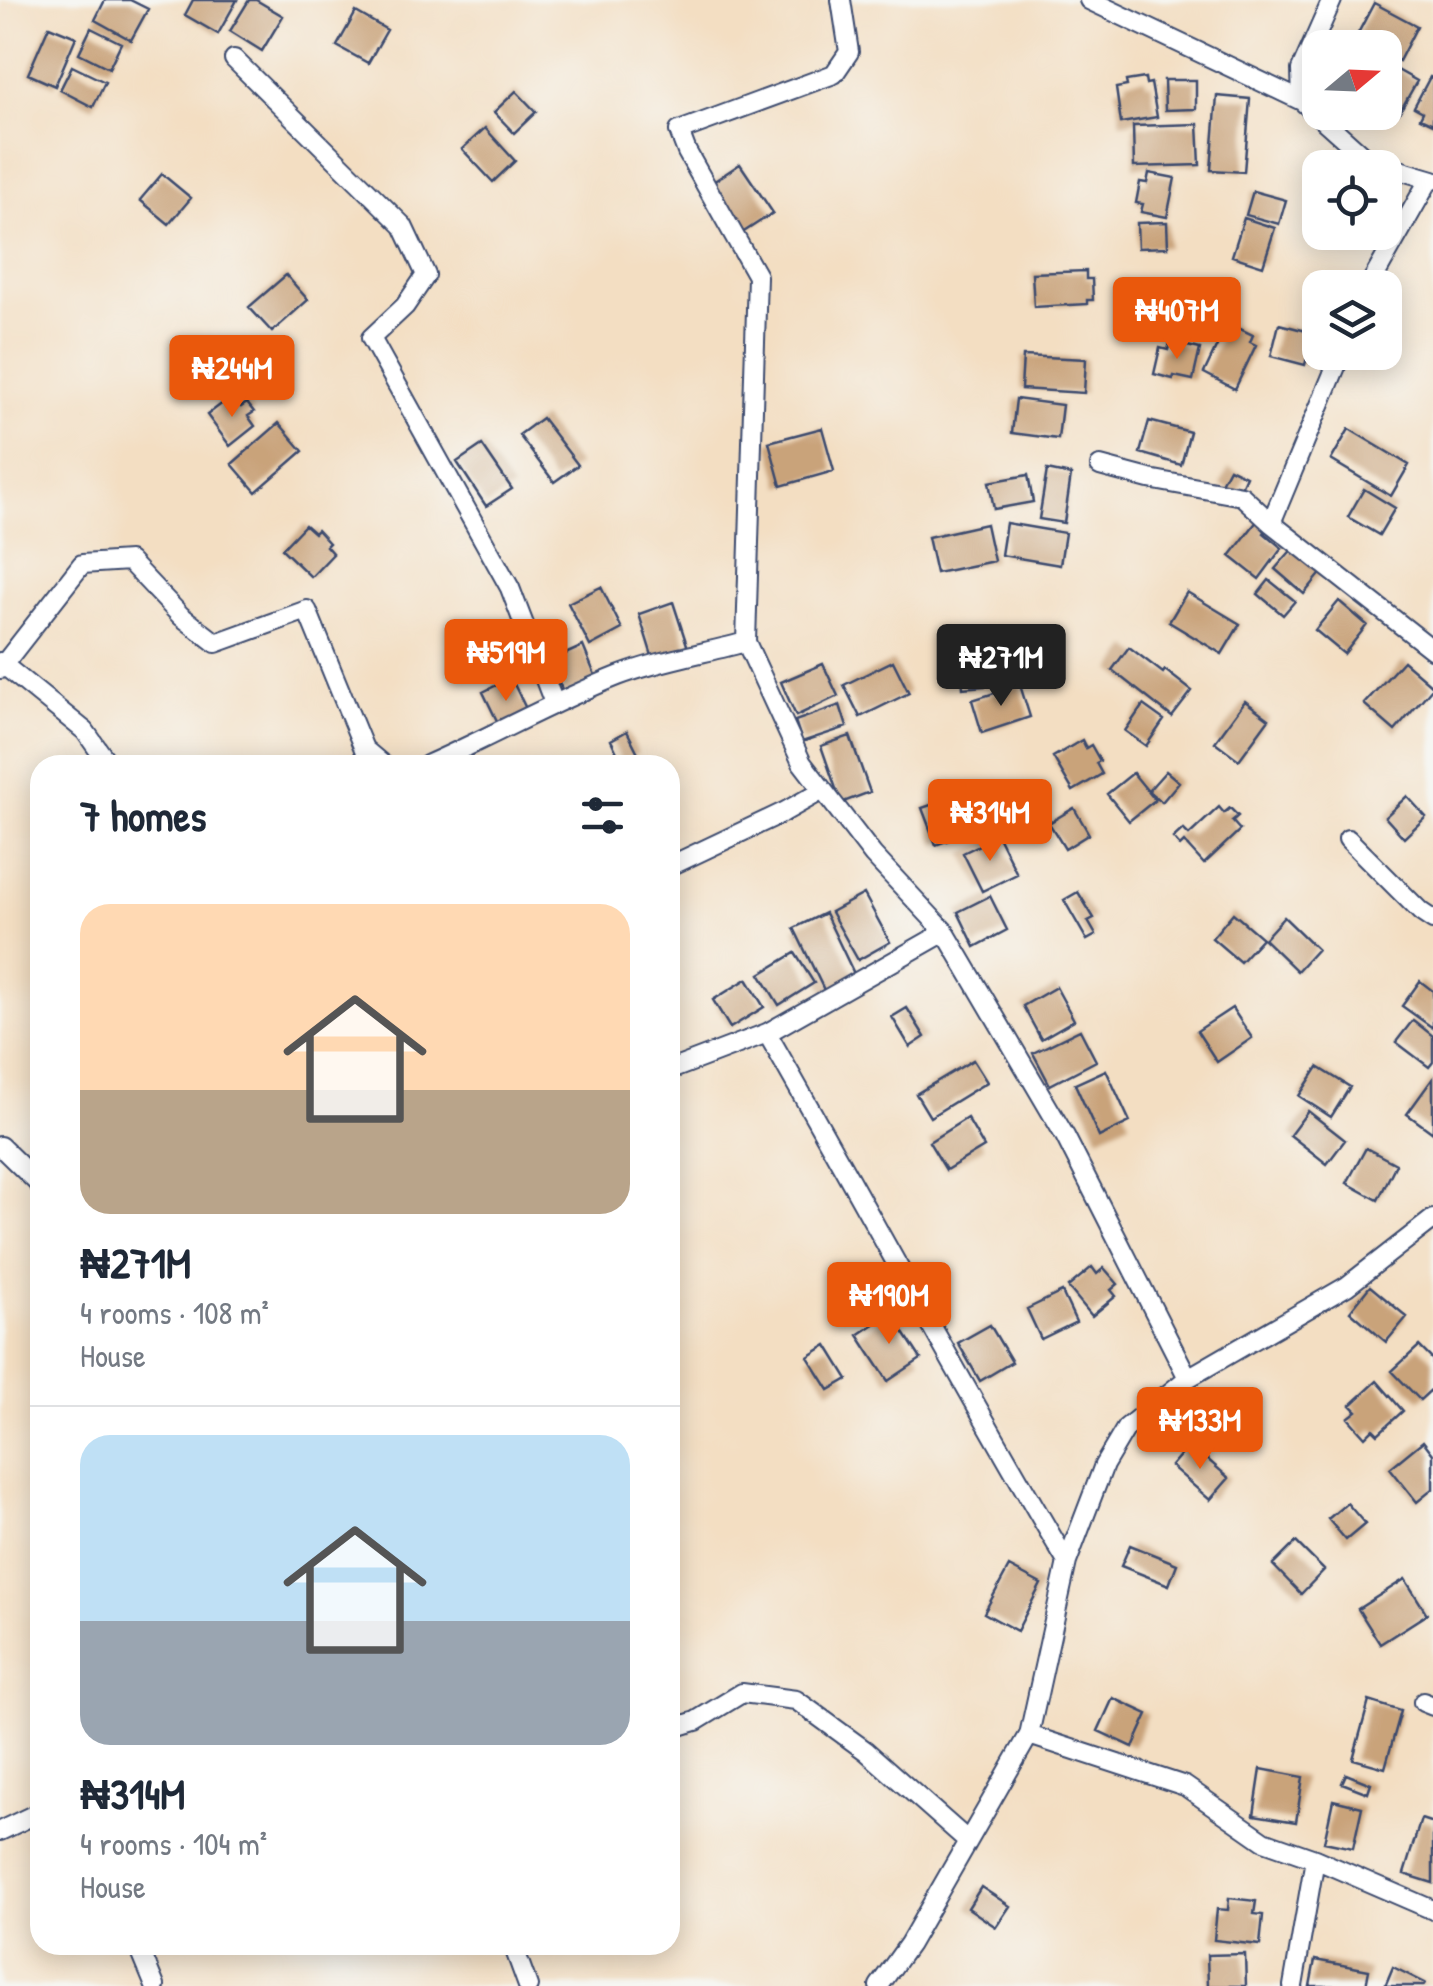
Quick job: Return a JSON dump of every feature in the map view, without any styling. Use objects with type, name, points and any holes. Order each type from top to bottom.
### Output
[{"type":"street","points":[[841,0],[850,52],[834,74],[679,131],[757,276],[746,642],[802,762],[873,854],[945,932],[1065,1136],[1188,1378]]},
{"type":"street","points":[[1089,0],[1302,101],[1302,68]]},
{"type":"street","points":[[1319,30],[1332,0]]},
{"type":"street","points":[[234,59],[403,226],[426,275],[404,306],[371,338],[510,588],[554,703]]},
{"type":"street","points":[[1335,130],[1369,160],[1431,180],[1378,270]]},
{"type":"street","points":[[1271,522],[1334,370]]},
{"type":"street","points":[[1100,466],[1242,496],[1433,650]]},
{"type":"street","points":[[101,755],[85,731],[1,665],[82,564],[129,561],[182,616],[216,643],[307,610],[364,749],[371,755]]},
{"type":"street","points":[[449,755],[622,674],[746,642]]},
{"type":"street","points":[[680,861],[823,790]]},
{"type":"street","points":[[1348,840],[1433,920]]},
{"type":"street","points":[[680,1066],[767,1033],[945,932]]},
{"type":"street","points":[[767,1033],[992,1436],[1067,1562]]},
{"type":"street","points":[[0,1146],[30,1175]]},
{"type":"street","points":[[879,1986],[909,1944],[1029,1735],[1067,1562],[1104,1466],[1126,1428],[1188,1378],[1347,1286],[1433,1219]]},
{"type":"street","points":[[680,1726],[696,1721],[742,1693],[796,1700],[866,1750],[968,1841]]},
{"type":"street","points":[[1029,1735],[1185,1786],[1264,1841],[1433,1910]]},
{"type":"street","points":[[0,1831],[30,1817]]},
{"type":"street","points":[[1293,1986],[1315,1859]]},
{"type":"street","points":[[142,1955],[155,1986]]},
{"type":"street","points":[[517,1955],[528,1986]]},
{"type":"building","points":[[105,0],[130,0],[148,9],[131,40],[95,20]]},
{"type":"building","points":[[193,0],[237,0],[218,34],[185,15]]},
{"type":"building","points":[[249,0],[283,16],[262,51],[230,31]]},
{"type":"building","points":[[1374,3],[1417,26],[1402,55],[1402,30],[1360,30]]},
{"type":"building","points":[[356,12],[387,30],[368,63],[337,46]]},
{"type":"building","points":[[49,26],[76,37],[55,86],[28,74]]},
{"type":"building","points":[[91,28],[121,43],[109,68],[79,53]]},
{"type":"building","points":[[72,66],[105,82],[93,107],[60,90]]},
{"type":"building","points":[[1402,73],[1417,81],[1402,108]]},
{"type":"building","points":[[1430,77],[1433,124],[1420,118],[1423,112],[1414,107]]},
{"type":"building","points":[[1145,78],[1146,84],[1151,83],[1157,117],[1121,123],[1116,88],[1127,86],[1126,81]]},
{"type":"building","points":[[1164,80],[1196,80],[1196,109],[1165,110]]},
{"type":"building","points":[[516,91],[536,112],[514,133],[494,112]]},
{"type":"building","points":[[1217,96],[1250,99],[1244,172],[1211,170]]},
{"type":"building","points":[[1198,124],[1200,165],[1134,167],[1133,126]]},
{"type":"building","points":[[485,128],[515,161],[493,182],[462,149]]},
{"type":"building","points":[[740,164],[773,213],[739,235],[707,186]]},
{"type":"building","points":[[1149,173],[1175,178],[1167,217],[1141,212],[1143,204],[1136,203],[1140,182],[1147,183]]},
{"type":"building","points":[[162,174],[191,198],[169,224],[140,200]]},
{"type":"building","points":[[1253,191],[1286,200],[1279,224],[1246,215]]},
{"type":"building","points":[[1244,218],[1275,228],[1263,266],[1232,256]]},
{"type":"building","points":[[1167,222],[1168,247],[1138,248],[1137,223]]},
{"type":"building","points":[[1086,271],[1086,279],[1092,279],[1093,300],[1087,300],[1087,304],[1034,307],[1032,273]]},
{"type":"building","points":[[286,275],[308,300],[272,332],[249,307]]},
{"type":"building","points":[[1153,292],[1185,294],[1183,327],[1151,326]]},
{"type":"building","points":[[1279,324],[1302,330],[1302,364],[1271,356]]},
{"type":"building","points":[[1232,325],[1253,335],[1250,342],[1256,345],[1235,389],[1204,373],[1224,331],[1228,333]]},
{"type":"building","points":[[1170,342],[1200,349],[1193,380],[1154,374],[1160,348],[1168,350]]},
{"type":"building","points":[[1023,356],[1086,359],[1084,393],[1021,389]]},
{"type":"building","points":[[232,396],[241,407],[247,403],[254,412],[248,416],[255,426],[230,446],[207,415]]},
{"type":"building","points":[[1016,399],[1062,405],[1058,439],[1012,433]]},
{"type":"building","points":[[542,418],[578,465],[554,482],[519,435]]},
{"type":"building","points":[[1149,421],[1190,432],[1181,465],[1140,453]]},
{"type":"building","points":[[279,423],[303,451],[256,492],[232,464]]},
{"type":"building","points":[[822,428],[834,471],[781,486],[769,442]]},
{"type":"building","points":[[1349,429],[1409,465],[1391,496],[1331,460]]},
{"type":"building","points":[[482,445],[512,489],[486,506],[457,462]]},
{"type":"building","points":[[1229,468],[1246,476],[1238,494],[1220,485]]},
{"type":"building","points":[[1047,470],[1071,475],[1064,523],[1039,519]]},
{"type":"building","points":[[1028,475],[1033,502],[994,509],[989,482]]},
{"type":"building","points":[[1364,489],[1395,508],[1379,535],[1348,517]]},
{"type":"building","points":[[1261,516],[1271,524],[1264,533],[1282,548],[1259,579],[1230,556]]},
{"type":"building","points":[[1006,523],[1065,533],[1060,565],[1001,555]]},
{"type":"building","points":[[986,524],[994,561],[936,573],[928,537]]},
{"type":"building","points":[[305,525],[314,533],[317,530],[333,554],[311,577],[282,549]]},
{"type":"building","points":[[1295,546],[1323,571],[1304,594],[1275,569]]},
{"type":"building","points":[[1269,580],[1295,601],[1283,615],[1258,594]]},
{"type":"building","points":[[601,587],[622,629],[590,646],[568,603]]},
{"type":"building","points":[[1187,592],[1240,624],[1222,654],[1169,622]]},
{"type":"building","points":[[1339,601],[1367,625],[1344,654],[1315,630]]},
{"type":"building","points":[[673,602],[688,648],[653,659],[639,614]]},
{"type":"building","points":[[583,646],[597,680],[564,694],[550,661]]},
{"type":"building","points":[[1129,647],[1192,691],[1172,717],[1112,670]]},
{"type":"building","points":[[1013,650],[1016,683],[963,688],[960,655]]},
{"type":"building","points":[[893,661],[909,693],[860,717],[844,685]]},
{"type":"building","points":[[1403,661],[1433,687],[1395,731],[1364,704]]},
{"type":"building","points":[[823,664],[838,696],[796,716],[781,682]]},
{"type":"building","points":[[511,678],[529,715],[501,729],[483,692]]},
{"type":"building","points":[[1020,685],[1030,717],[982,733],[972,700]]},
{"type":"building","points":[[1245,701],[1269,719],[1239,760],[1215,742]]},
{"type":"building","points":[[840,705],[847,727],[802,742],[795,721]]},
{"type":"building","points":[[1143,705],[1164,720],[1146,746],[1125,731]]},
{"type":"building","points":[[627,731],[638,753],[618,755],[611,740]]},
{"type":"building","points":[[850,736],[870,792],[841,803],[821,746]]},
{"type":"building","points":[[1082,740],[1086,748],[1091,745],[1102,774],[1073,791],[1053,757]]},
{"type":"building","points":[[1166,771],[1179,782],[1162,802],[1148,791]]},
{"type":"building","points":[[1133,773],[1155,800],[1129,821],[1107,794]]},
{"type":"building","points":[[960,795],[973,831],[936,845],[922,808]]},
{"type":"building","points":[[1407,796],[1426,817],[1404,838],[1385,817]]},
{"type":"building","points":[[1219,807],[1224,813],[1230,808],[1238,816],[1232,821],[1240,830],[1204,864],[1184,842],[1180,846],[1173,838],[1183,829],[1189,835]]},
{"type":"building","points":[[1074,808],[1089,834],[1065,849],[1049,823]]},
{"type":"building","points":[[998,836],[1017,874],[982,891],[963,853]]},
{"type":"building","points":[[1078,892],[1094,918],[1088,921],[1096,935],[1087,940],[1064,900]]},
{"type":"building","points":[[864,894],[890,942],[858,960],[831,912]]},
{"type":"building","points":[[990,896],[1007,930],[975,947],[958,912]]},
{"type":"building","points":[[825,913],[857,980],[826,994],[794,928]]},
{"type":"building","points":[[1233,913],[1262,938],[1240,962],[1212,938]]},
{"type":"building","points":[[1284,917],[1317,949],[1297,971],[1264,939]]},
{"type":"building","points":[[795,953],[814,983],[779,1005],[760,974]]},
{"type":"building","points":[[747,979],[764,1007],[730,1028],[713,1000]]},
{"type":"building","points":[[1420,981],[1433,991],[1433,1028],[1402,1006]]},
{"type":"building","points":[[1056,987],[1074,1020],[1041,1039],[1023,1006]]},
{"type":"building","points":[[907,1008],[925,1037],[910,1047],[892,1017]]},
{"type":"building","points":[[1232,1008],[1252,1038],[1217,1062],[1197,1031]]},
{"type":"building","points":[[1413,1020],[1433,1036],[1433,1062],[1429,1067],[1396,1042]]},
{"type":"building","points":[[1080,1030],[1096,1061],[1050,1085],[1033,1053]]},
{"type":"building","points":[[973,1060],[987,1082],[930,1117],[916,1094]]},
{"type":"building","points":[[1318,1067],[1350,1087],[1331,1117],[1299,1096]]},
{"type":"building","points":[[1106,1070],[1130,1122],[1099,1137],[1075,1084]]},
{"type":"building","points":[[1433,1078],[1433,1133],[1407,1114]]},
{"type":"building","points":[[1308,1111],[1345,1140],[1327,1164],[1290,1135]]},
{"type":"building","points":[[967,1118],[984,1147],[946,1170],[929,1142]]},
{"type":"building","points":[[1366,1148],[1396,1164],[1378,1200],[1347,1183]]},
{"type":"building","points":[[1092,1267],[1097,1274],[1104,1268],[1118,1284],[1111,1290],[1116,1296],[1092,1316],[1068,1287]]},
{"type":"building","points":[[1370,1286],[1407,1317],[1386,1342],[1350,1311]]},
{"type":"building","points":[[1062,1292],[1076,1322],[1041,1339],[1027,1309]]},
{"type":"building","points":[[891,1313],[921,1359],[888,1381],[858,1335]]},
{"type":"building","points":[[990,1325],[1012,1362],[980,1381],[958,1343]]},
{"type":"building","points":[[827,1345],[848,1379],[829,1390],[808,1357]]},
{"type":"building","points":[[1419,1346],[1433,1360],[1433,1388],[1420,1400],[1392,1371]]},
{"type":"building","points":[[1377,1381],[1403,1411],[1378,1434],[1373,1429],[1365,1437],[1348,1418],[1357,1411],[1351,1405]]},
{"type":"building","points":[[1423,1441],[1433,1454],[1433,1489],[1417,1502],[1390,1468]]},
{"type":"building","points":[[1190,1444],[1229,1478],[1210,1500],[1171,1466]]},
{"type":"building","points":[[1347,1503],[1365,1524],[1346,1540],[1328,1519]]},
{"type":"building","points":[[1296,1542],[1324,1570],[1301,1594],[1273,1565]]},
{"type":"building","points":[[1130,1545],[1177,1564],[1169,1585],[1121,1566]]},
{"type":"building","points":[[1009,1567],[1041,1584],[1017,1631],[984,1613]]},
{"type":"building","points":[[1405,1579],[1427,1614],[1380,1644],[1358,1609]]},
{"type":"building","points":[[1113,1698],[1148,1714],[1133,1747],[1098,1731]]},
{"type":"building","points":[[1369,1701],[1401,1711],[1385,1768],[1353,1759]]},
{"type":"building","points":[[1261,1769],[1303,1777],[1296,1822],[1254,1815]]},
{"type":"building","points":[[1346,1774],[1371,1784],[1368,1793],[1342,1783]]},
{"type":"building","points":[[1333,1800],[1362,1807],[1353,1848],[1324,1842]]},
{"type":"building","points":[[1421,1819],[1433,1823],[1433,1883],[1404,1874]]},
{"type":"building","points":[[981,1887],[1010,1906],[996,1927],[968,1908]]},
{"type":"building","points":[[1229,1898],[1256,1901],[1254,1914],[1263,1915],[1260,1945],[1214,1940],[1217,1909],[1228,1910]]},
{"type":"building","points":[[1245,1954],[1246,1986],[1208,1986],[1207,1955]]},
{"type":"building","points":[[1315,1960],[1369,1970],[1366,1986],[1310,1986]]},
{"type":"building","points":[[1393,1967],[1425,1983],[1385,1986]]}]
